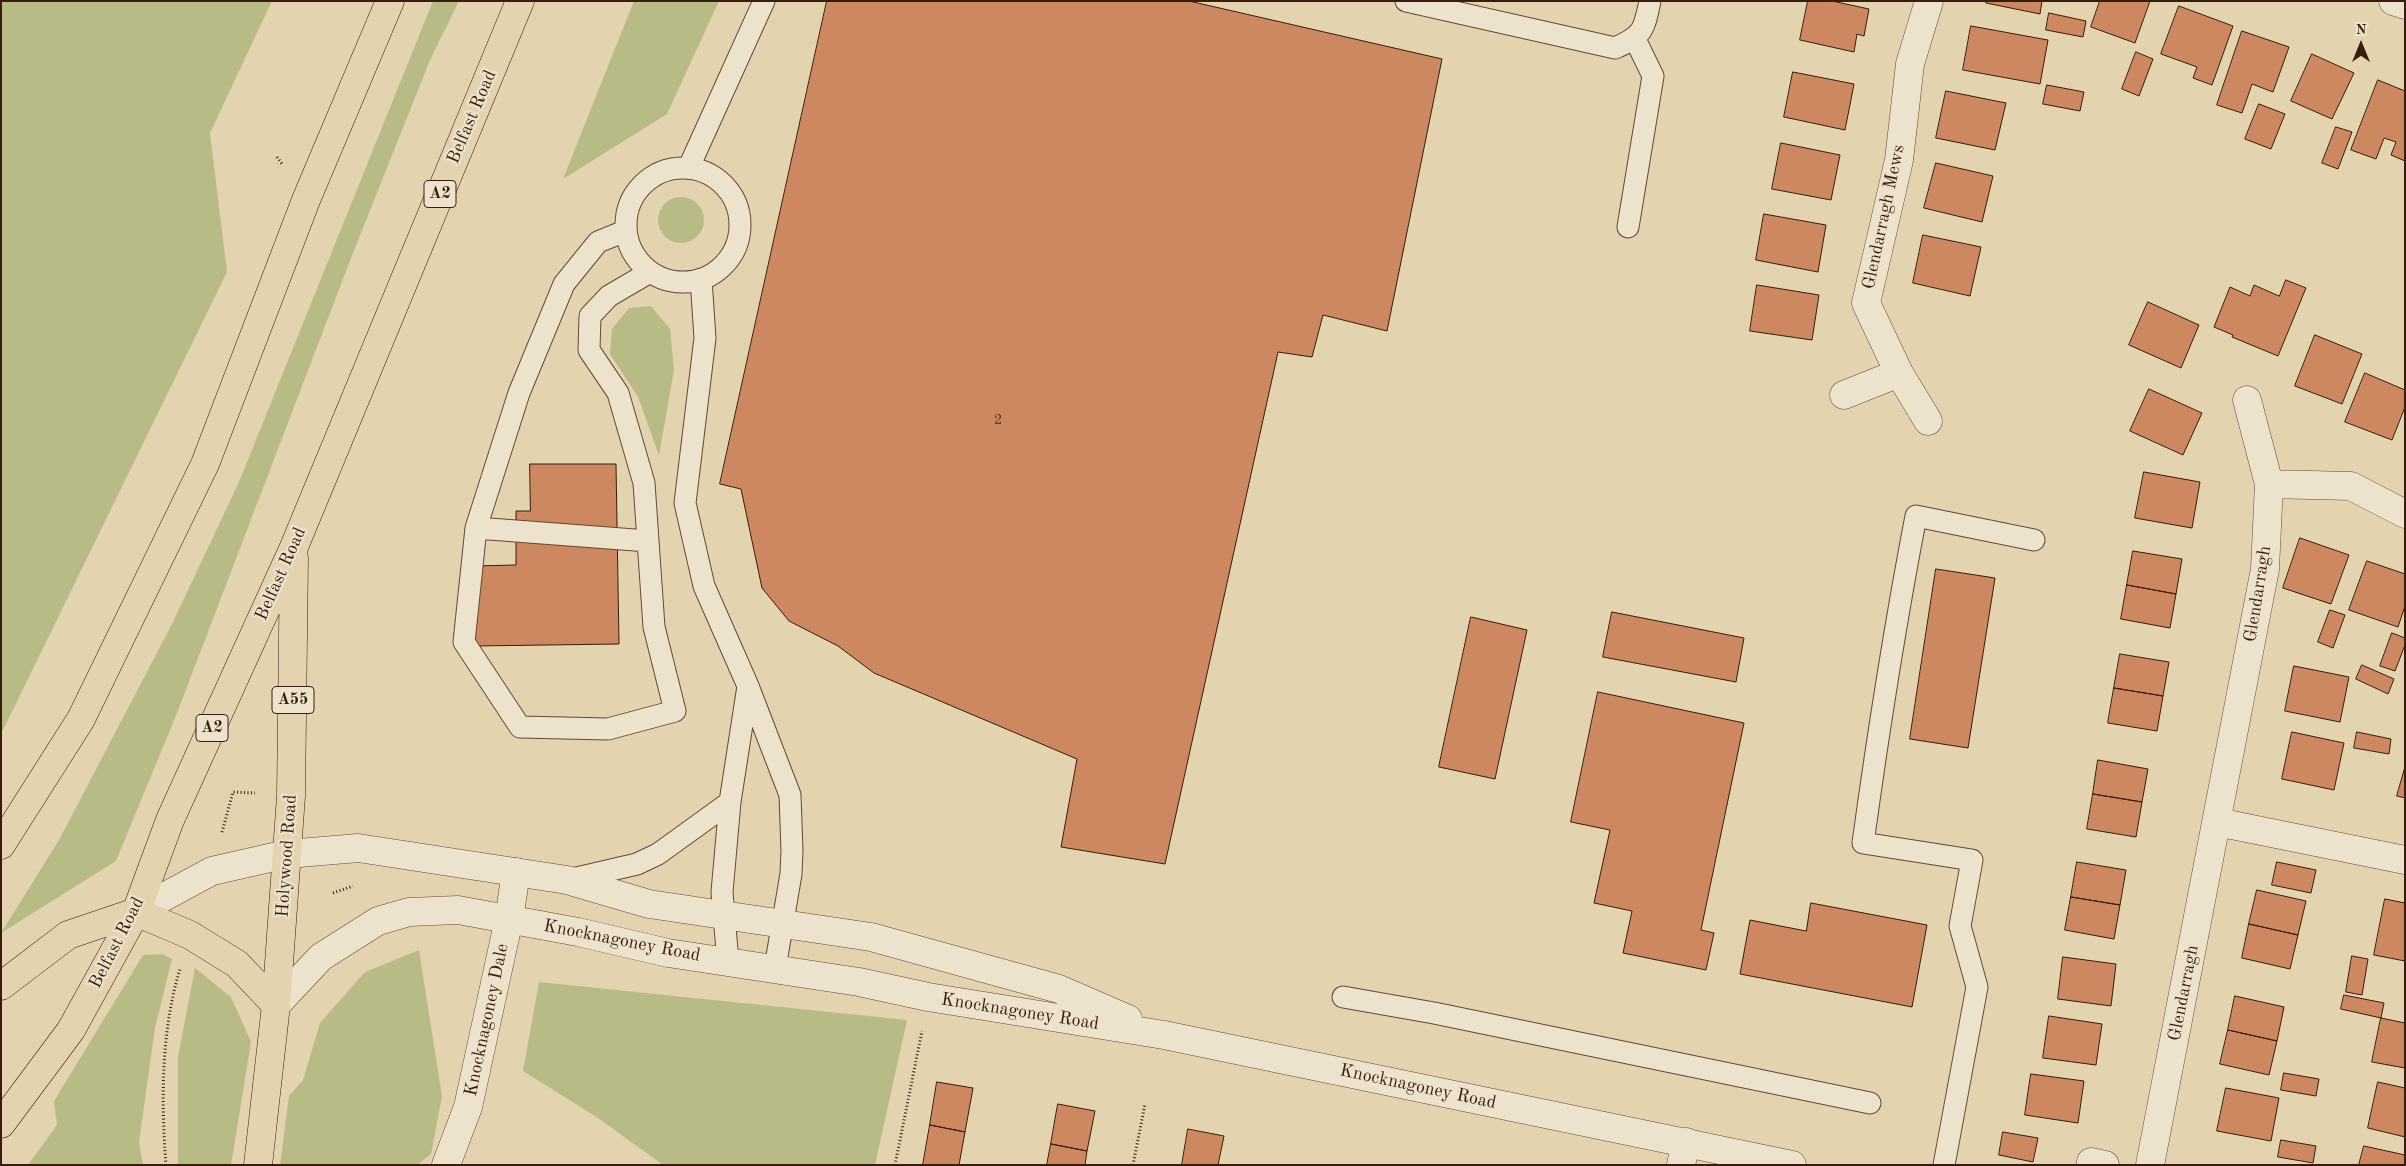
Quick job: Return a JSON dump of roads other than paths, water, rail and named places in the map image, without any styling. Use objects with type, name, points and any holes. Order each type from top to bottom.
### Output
[{"type":"highway","points":[[1,845],[81,719],[205,464],[306,200],[390,1]]},
{"type":"highway","name":"Belfast Road","points":[[1,1124],[71,1030],[136,912],[170,820],[294,546],[520,1]]},
{"type":"highway","name":"Holywood Road","points":[[258,1165],[276,1005],[292,782],[294,546]]},
{"type":"highway","points":[[1,986],[68,935],[136,912],[190,934],[237,964],[276,1005]]},
{"type":"street","name":"Glendarragh Mews","points":[[1928,421],[1899,373],[1866,303],[1899,160],[1910,64],[1929,1]]},
{"type":"street","points":[[2393,1],[2405,6]]},
{"type":"street","points":[[1844,395],[1899,373]]},
{"type":"street","name":"Glendarragh","points":[[2150,1165],[2265,570],[2269,484],[2247,400]]},
{"type":"street","points":[[2269,484],[2351,486],[2405,514]]},
{"type":"street","points":[[2217,822],[2405,860]]},
{"type":"street","points":[[136,912],[212,871],[287,854],[358,848],[567,880],[649,904],[871,937],[1059,989],[1164,1035]]},
{"type":"street","name":"Knocknagoney Dale","points":[[446,1165],[468,1107],[509,919],[516,872]]},
{"type":"street","name":"Knocknagoney Road","points":[[276,1005],[321,957],[378,921],[409,912],[458,910],[578,932],[668,953],[775,968],[859,982],[928,997],[1164,1035],[1683,1154],[1792,1165]]},
{"type":"lane","points":[[689,167],[764,1]]},
{"type":"lane","points":[[1406,1],[1615,48],[1635,39],[1645,26],[1650,1]]},
{"type":"lane","points":[[1628,227],[1653,76],[1635,39]]},
{"type":"lane","points":[[689,167],[707,172],[722,183],[734,197],[740,215],[740,233],[735,251],[724,266],[701,279],[673,282],[661,279],[638,261],[629,247],[625,232],[626,214],[632,198],[642,184],[656,174],[672,168],[689,167]]},
{"type":"lane","points":[[625,232],[598,242],[564,284],[519,393],[476,528],[464,642],[520,727],[608,729],[676,710],[654,627],[644,483],[618,393],[589,350],[590,316],[609,296],[650,272]]},
{"type":"lane","points":[[701,279],[705,338],[685,503],[704,586],[748,686],[790,795],[792,851],[783,924],[775,968]]},
{"type":"lane","points":[[1944,1165],[1977,987],[1960,926],[1972,860],[1864,843],[1874,763],[1892,643],[1916,516],[2034,540]]},
{"type":"lane","points":[[476,528],[648,541]]},
{"type":"lane","points":[[728,962],[722,892],[730,802],[748,686]]},
{"type":"lane","points":[[567,880],[638,864],[658,854],[730,802]]},
{"type":"lane","points":[[1344,997],[1434,1013],[1870,1102]]}]
